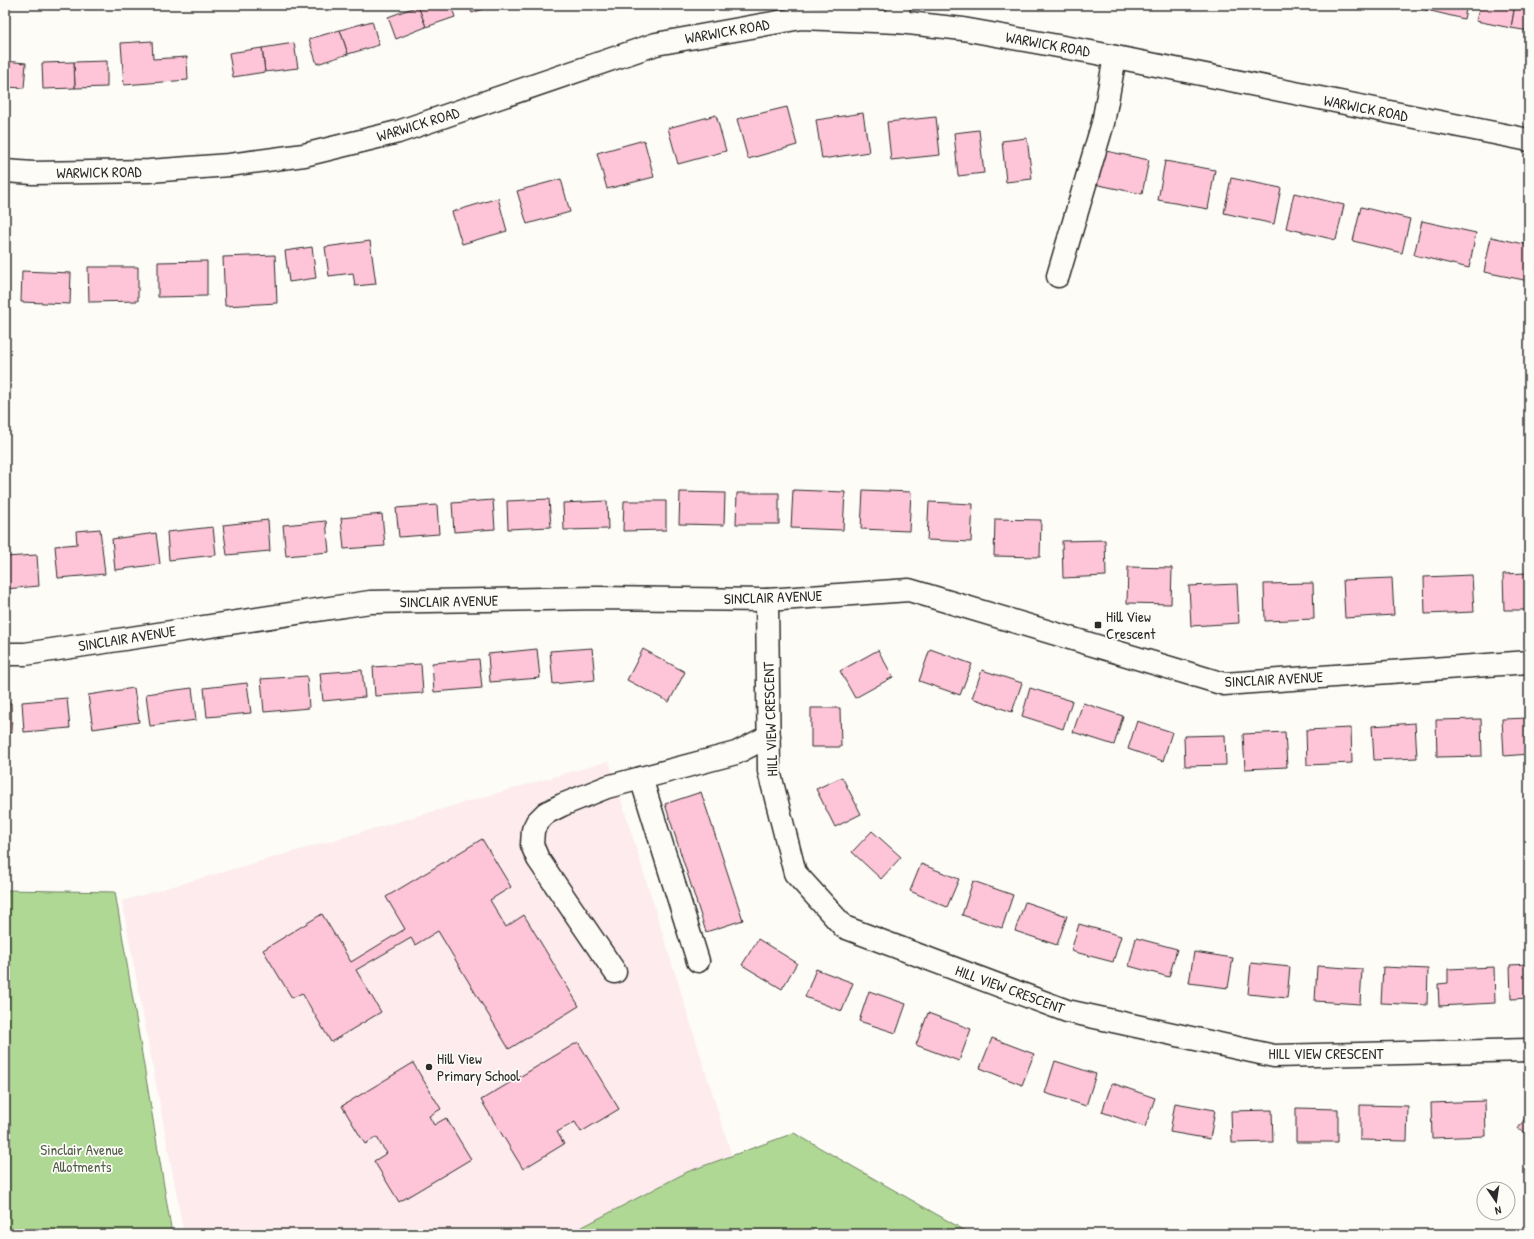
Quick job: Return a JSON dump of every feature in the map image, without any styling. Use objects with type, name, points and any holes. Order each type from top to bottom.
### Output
[{"type":"street","name":"WARWICK ROAD","points":[[5,171],[33,173],[149,171],[229,165],[304,155],[398,132],[656,44],[801,18],[899,13],[963,29],[1115,57],[1529,140]]},
{"type":"street","points":[[1058,276],[1103,123],[1115,57]]},
{"type":"street","name":"SINCLAIR AVENUE","points":[[5,654],[25,654],[370,602],[597,598],[766,600],[909,590],[1224,684],[1529,662]]},
{"type":"street","name":"HILL VIEW CRESCENT","points":[[766,600],[769,771],[795,873],[844,927],[1067,1011],[1274,1056],[1529,1050]]},
{"type":"street","points":[[615,972],[538,859],[532,845],[533,830],[537,822],[546,813],[562,805],[607,787],[736,753],[768,736]]},
{"type":"street","points":[[641,778],[698,961]]},
{"type":"shaded area","name":"Hill View Primary School","points":[[609,761],[756,1234],[184,1234],[122,901]]},
{"type":"green space","name":"Sinclair Avenue Allotments","points":[[5,890],[115,892],[172,1234],[5,1234]]},
{"type":"green space","points":[[794,1133],[971,1234],[569,1234],[687,1172]]},
{"type":"building","points":[[451,5],[455,17],[426,27],[418,6]]},
{"type":"building","points":[[469,5],[494,5],[472,13]]},
{"type":"building","points":[[1399,5],[1432,5],[1431,11]]},
{"type":"building","points":[[1432,5],[1467,5],[1464,19],[1431,11]]},
{"type":"building","points":[[1480,5],[1515,5],[1511,28],[1476,21]]},
{"type":"building","points":[[1515,5],[1529,5],[1529,31],[1511,28]]},
{"type":"building","points":[[418,6],[426,27],[396,39],[388,17]]},
{"type":"building","points":[[372,21],[379,45],[348,54],[340,30]]},
{"type":"building","points":[[340,30],[348,54],[317,64],[309,39]]},
{"type":"building","points":[[152,41],[153,59],[187,57],[188,80],[124,85],[121,43]]},
{"type":"building","points":[[294,43],[298,68],[265,72],[262,48]]},
{"type":"building","points":[[262,48],[265,72],[233,77],[229,53]]},
{"type":"building","points":[[5,61],[26,63],[24,88],[5,87]]},
{"type":"building","points":[[107,61],[107,87],[75,88],[74,62]]},
{"type":"building","points":[[74,62],[75,88],[43,89],[42,63]]},
{"type":"building","points":[[787,107],[797,145],[748,159],[737,119]]},
{"type":"building","points":[[863,113],[869,152],[822,159],[816,120]]},
{"type":"building","points":[[716,115],[726,151],[678,164],[668,128]]},
{"type":"building","points":[[936,117],[940,155],[891,160],[887,122]]},
{"type":"building","points":[[979,130],[984,173],[958,176],[954,133]]},
{"type":"building","points":[[1027,138],[1032,179],[1006,182],[1002,141]]},
{"type":"building","points":[[644,140],[654,177],[607,189],[597,153]]},
{"type":"building","points":[[1101,150],[1149,160],[1142,194],[1094,184]]},
{"type":"building","points":[[1165,161],[1215,170],[1208,209],[1158,200]]},
{"type":"building","points":[[1231,178],[1281,188],[1274,224],[1224,213]]},
{"type":"building","points":[[561,179],[570,212],[527,224],[517,191]]},
{"type":"building","points":[[1294,193],[1344,205],[1336,240],[1286,228]]},
{"type":"building","points":[[498,198],[507,231],[462,244],[452,212]]},
{"type":"building","points":[[1361,207],[1410,219],[1402,253],[1353,241]]},
{"type":"building","points":[[1422,221],[1476,233],[1469,268],[1414,255]]},
{"type":"building","points":[[1491,237],[1529,245],[1529,281],[1484,272]]},
{"type":"building","points":[[370,241],[376,284],[355,286],[353,273],[329,276],[325,247]]},
{"type":"building","points":[[312,247],[316,278],[289,282],[285,251]]},
{"type":"building","points":[[275,255],[277,303],[225,306],[223,257]]},
{"type":"building","points":[[207,261],[207,296],[158,297],[158,262]]},
{"type":"building","points":[[88,267],[138,267],[138,301],[89,302]]},
{"type":"building","points":[[22,271],[71,273],[70,304],[21,302]]},
{"type":"building","points":[[793,490],[845,492],[843,530],[791,528]]},
{"type":"building","points":[[863,490],[911,492],[909,531],[861,529]]},
{"type":"building","points":[[680,492],[725,493],[724,525],[679,524]]},
{"type":"building","points":[[737,493],[779,493],[779,524],[736,524]]},
{"type":"building","points":[[549,499],[551,527],[508,529],[507,501]]},
{"type":"building","points":[[493,500],[495,529],[454,532],[452,503]]},
{"type":"building","points":[[607,501],[608,529],[564,530],[563,503]]},
{"type":"building","points":[[624,501],[666,501],[666,530],[623,531]]},
{"type":"building","points":[[929,502],[973,504],[971,542],[927,540]]},
{"type":"building","points":[[437,505],[439,534],[399,537],[396,508]]},
{"type":"building","points":[[382,514],[385,546],[344,549],[341,518]]},
{"type":"building","points":[[995,519],[1041,520],[1040,557],[994,556]]},
{"type":"building","points":[[268,520],[270,551],[227,555],[223,525]]},
{"type":"building","points":[[326,521],[329,552],[286,556],[283,525]]},
{"type":"building","points":[[213,527],[216,555],[169,560],[167,532]]},
{"type":"building","points":[[100,529],[105,574],[58,578],[55,546],[77,544],[76,531]]},
{"type":"building","points":[[156,533],[160,564],[115,570],[112,539]]},
{"type":"building","points":[[1105,540],[1106,576],[1063,578],[1062,541]]},
{"type":"building","points":[[37,555],[39,586],[5,589],[5,557]]},
{"type":"building","points":[[1128,567],[1172,568],[1171,604],[1127,603]]},
{"type":"building","points":[[1528,573],[1529,610],[1504,610],[1503,574]]},
{"type":"building","points":[[1472,575],[1474,612],[1425,614],[1424,577]]},
{"type":"building","points":[[1392,578],[1394,615],[1345,618],[1343,580]]},
{"type":"building","points":[[1313,583],[1314,619],[1265,621],[1264,584]]},
{"type":"building","points":[[1237,584],[1239,623],[1191,626],[1189,586]]},
{"type":"building","points":[[592,648],[595,680],[553,684],[550,651]]},
{"type":"building","points":[[537,649],[540,678],[490,682],[488,654]]},
{"type":"building","points":[[643,649],[685,672],[669,702],[627,680]]},
{"type":"building","points":[[930,649],[972,664],[960,695],[919,681]]},
{"type":"building","points":[[878,650],[893,677],[855,698],[840,671]]},
{"type":"building","points":[[479,659],[482,688],[434,692],[432,663]]},
{"type":"building","points":[[421,664],[423,693],[375,696],[373,667]]},
{"type":"building","points":[[362,670],[365,697],[323,701],[320,673]]},
{"type":"building","points":[[982,670],[1022,683],[1012,712],[972,698]]},
{"type":"building","points":[[307,676],[309,708],[264,712],[261,679]]},
{"type":"building","points":[[247,683],[251,713],[207,717],[204,688]]},
{"type":"building","points":[[134,688],[139,722],[93,729],[88,695]]},
{"type":"building","points":[[192,688],[196,720],[150,726],[146,694]]},
{"type":"building","points":[[1030,688],[1072,701],[1063,729],[1022,716]]},
{"type":"building","points":[[67,698],[70,728],[24,732],[22,702]]},
{"type":"building","points":[[5,703],[11,703],[12,733],[5,733]]},
{"type":"building","points":[[1083,703],[1123,716],[1114,745],[1073,732]]},
{"type":"building","points":[[811,708],[840,708],[841,747],[811,747]]},
{"type":"building","points":[[1529,718],[1529,754],[1504,756],[1502,719]]},
{"type":"building","points":[[1481,719],[1482,756],[1437,757],[1436,720]]},
{"type":"building","points":[[1137,721],[1172,732],[1163,761],[1128,749]]},
{"type":"building","points":[[1415,723],[1417,758],[1374,760],[1372,726]]},
{"type":"building","points":[[1351,728],[1352,763],[1307,765],[1306,730]]},
{"type":"building","points":[[1285,732],[1287,767],[1245,769],[1243,734]]},
{"type":"building","points":[[1225,735],[1226,765],[1185,766],[1184,736]]},
{"type":"building","points":[[842,777],[861,814],[835,827],[816,789]]},
{"type":"building","points":[[701,792],[743,920],[706,932],[665,804]]},
{"type":"building","points":[[872,831],[901,857],[881,879],[852,852]]},
{"type":"building","points":[[482,839],[511,887],[490,900],[506,927],[524,915],[579,1006],[509,1049],[438,931],[415,945],[411,938],[356,970],[381,1012],[331,1042],[302,993],[292,998],[263,950],[322,914],[351,962],[405,929],[386,897]]},
{"type":"building","points":[[921,864],[959,879],[947,907],[910,891]]},
{"type":"building","points":[[973,881],[1013,895],[1002,928],[962,915]]},
{"type":"building","points":[[1025,902],[1067,916],[1057,945],[1015,931]]},
{"type":"building","points":[[1079,924],[1121,936],[1113,962],[1071,951]]},
{"type":"building","points":[[1136,938],[1177,949],[1169,977],[1129,966]]},
{"type":"building","points":[[758,939],[797,963],[782,989],[742,965]]},
{"type":"building","points":[[1194,952],[1233,958],[1228,988],[1189,983]]},
{"type":"building","points":[[1251,963],[1290,967],[1287,998],[1248,994]]},
{"type":"building","points":[[1529,964],[1529,998],[1511,999],[1510,965]]},
{"type":"building","points":[[1317,966],[1362,969],[1360,1004],[1315,1001]]},
{"type":"building","points":[[1383,967],[1428,969],[1427,1005],[1381,1003]]},
{"type":"building","points":[[1494,967],[1495,1003],[1439,1006],[1438,984],[1448,983],[1448,969]]},
{"type":"building","points":[[816,969],[853,983],[842,1011],[805,997]]},
{"type":"building","points":[[869,991],[906,1004],[896,1033],[859,1021]]},
{"type":"building","points":[[928,1013],[971,1029],[959,1061],[916,1045]]},
{"type":"building","points":[[992,1038],[1034,1054],[1022,1085],[980,1068]]},
{"type":"building","points":[[578,1042],[619,1109],[581,1132],[575,1122],[557,1132],[564,1144],[523,1169],[481,1100]]},
{"type":"building","points":[[1055,1061],[1096,1074],[1086,1106],[1045,1093]]},
{"type":"building","points":[[413,1063],[441,1109],[429,1116],[434,1125],[446,1118],[471,1159],[399,1202],[374,1161],[387,1153],[377,1137],[365,1144],[342,1106]]},
{"type":"building","points":[[1112,1083],[1155,1098],[1145,1127],[1102,1112]]},
{"type":"building","points":[[1485,1101],[1486,1136],[1432,1138],[1431,1103]]},
{"type":"building","points":[[1175,1103],[1215,1110],[1210,1139],[1170,1132]]},
{"type":"building","points":[[1360,1105],[1408,1106],[1407,1141],[1360,1140]]},
{"type":"building","points":[[1296,1108],[1338,1109],[1338,1142],[1296,1142]]},
{"type":"building","points":[[1272,1110],[1273,1142],[1232,1143],[1231,1111]]},
{"type":"building","points":[[1529,1112],[1529,1136],[1518,1129]]},
{"type":"place","name":"Hill View Crescent","points":[[1098,625]]},
{"type":"place","name":"Hill View Primary School","points":[[429,1067]]}]
